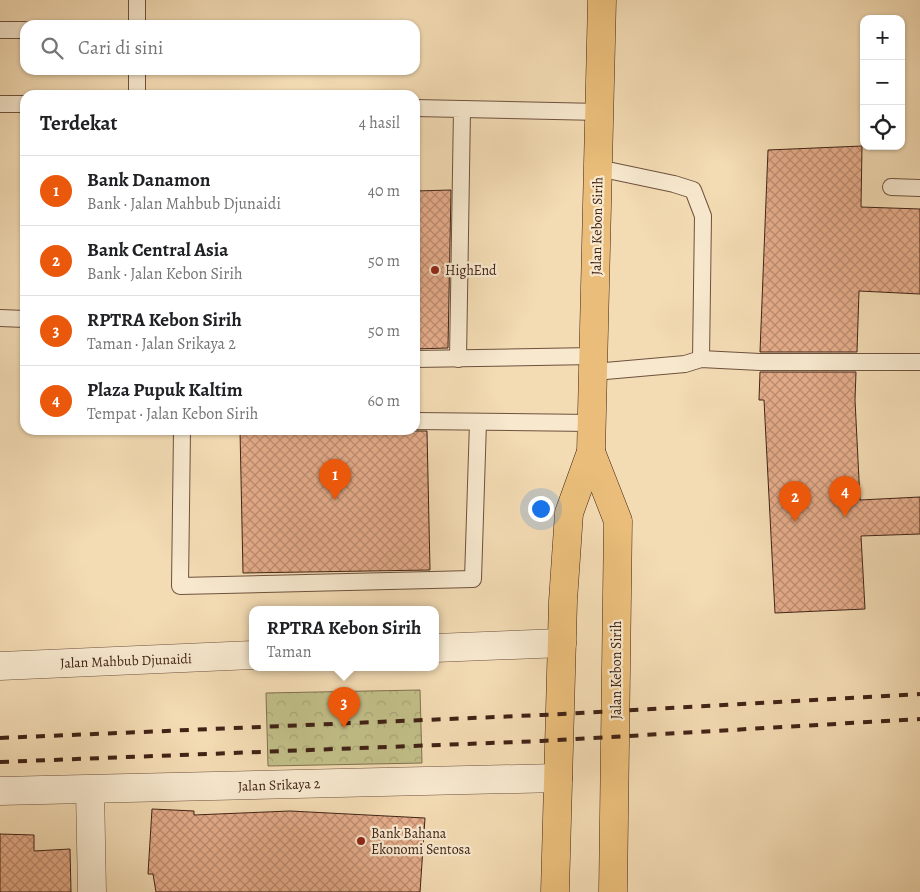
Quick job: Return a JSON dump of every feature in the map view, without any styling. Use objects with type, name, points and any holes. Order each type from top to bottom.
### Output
[{"type":"main road","name":"Jalan Kebon Sirih","points":[[555,892],[562,643],[569,513],[591,452],[602,0]]},
{"type":"main road","name":"Jalan Kebon Sirih","points":[[591,452],[618,521],[613,892]]},
{"type":"street","points":[[439,648],[562,643]]},
{"type":"street","name":"Jalan Mahbub Djunaidi","points":[[0,666],[249,655]]},
{"type":"street","name":"Jalan Srikaya 2","points":[[0,791],[558,778]]},
{"type":"street","points":[[90,790],[92,892]]},
{"type":"lane","points":[[137,0],[137,20]]},
{"type":"lane","points":[[0,30],[20,30]]},
{"type":"lane","points":[[137,75],[137,90]]},
{"type":"lane","points":[[0,104],[20,104]]},
{"type":"lane","points":[[420,108],[600,112]]},
{"type":"lane","points":[[458,359],[462,109]]},
{"type":"lane","points":[[598,168],[674,184],[693,190],[703,216],[702,359]]},
{"type":"lane","points":[[891,187],[920,188]]},
{"type":"lane","points":[[0,318],[20,319]]},
{"type":"lane","points":[[420,359],[594,364],[685,364],[702,359],[770,362],[920,362]]},
{"type":"lane","points":[[420,421],[592,423]]},
{"type":"lane","points":[[182,435],[180,586],[473,579],[478,422]]},
{"type":"green space","points":[[420,690],[422,763],[268,766],[266,693]]},
{"type":"building","points":[[860,146],[860,150],[862,150],[861,207],[920,209],[920,294],[859,291],[857,352],[760,352],[768,150]]},
{"type":"building","name":"HighEnd","points":[[451,190],[448,348],[420,349],[420,191]]},
{"type":"building","points":[[760,372],[856,372],[855,400],[860,500],[920,497],[920,534],[861,536],[865,609],[775,613],[764,400],[759,400]]},
{"type":"building","points":[[420,431],[427,431],[430,570],[243,573],[240,435],[420,435]]},
{"type":"building","points":[[152,809],[194,811],[194,815],[290,811],[425,818],[420,892],[156,892],[153,874],[148,874]]},
{"type":"building","points":[[0,834],[34,835],[34,851],[70,849],[71,892],[0,892]]},
{"type":"railway","points":[[0,738],[542,715],[920,694]]},
{"type":"railway","points":[[0,762],[542,741],[920,719]]},
{"type":"place","name":"HighEnd","points":[[435,270]]},
{"type":"place","name":"Bank Danamon","points":[[335,500]]},
{"type":"place","name":"Plaza Pupuk Kaltim","points":[[845,517]]},
{"type":"place","name":"Bank Central Asia","points":[[795,522]]},
{"type":"place","name":"RPTRA Kebon Sirih","points":[[344,728]]},
{"type":"place","name":"Bank Bahana Ekonomi Sentosa","points":[[361,841]]}]
